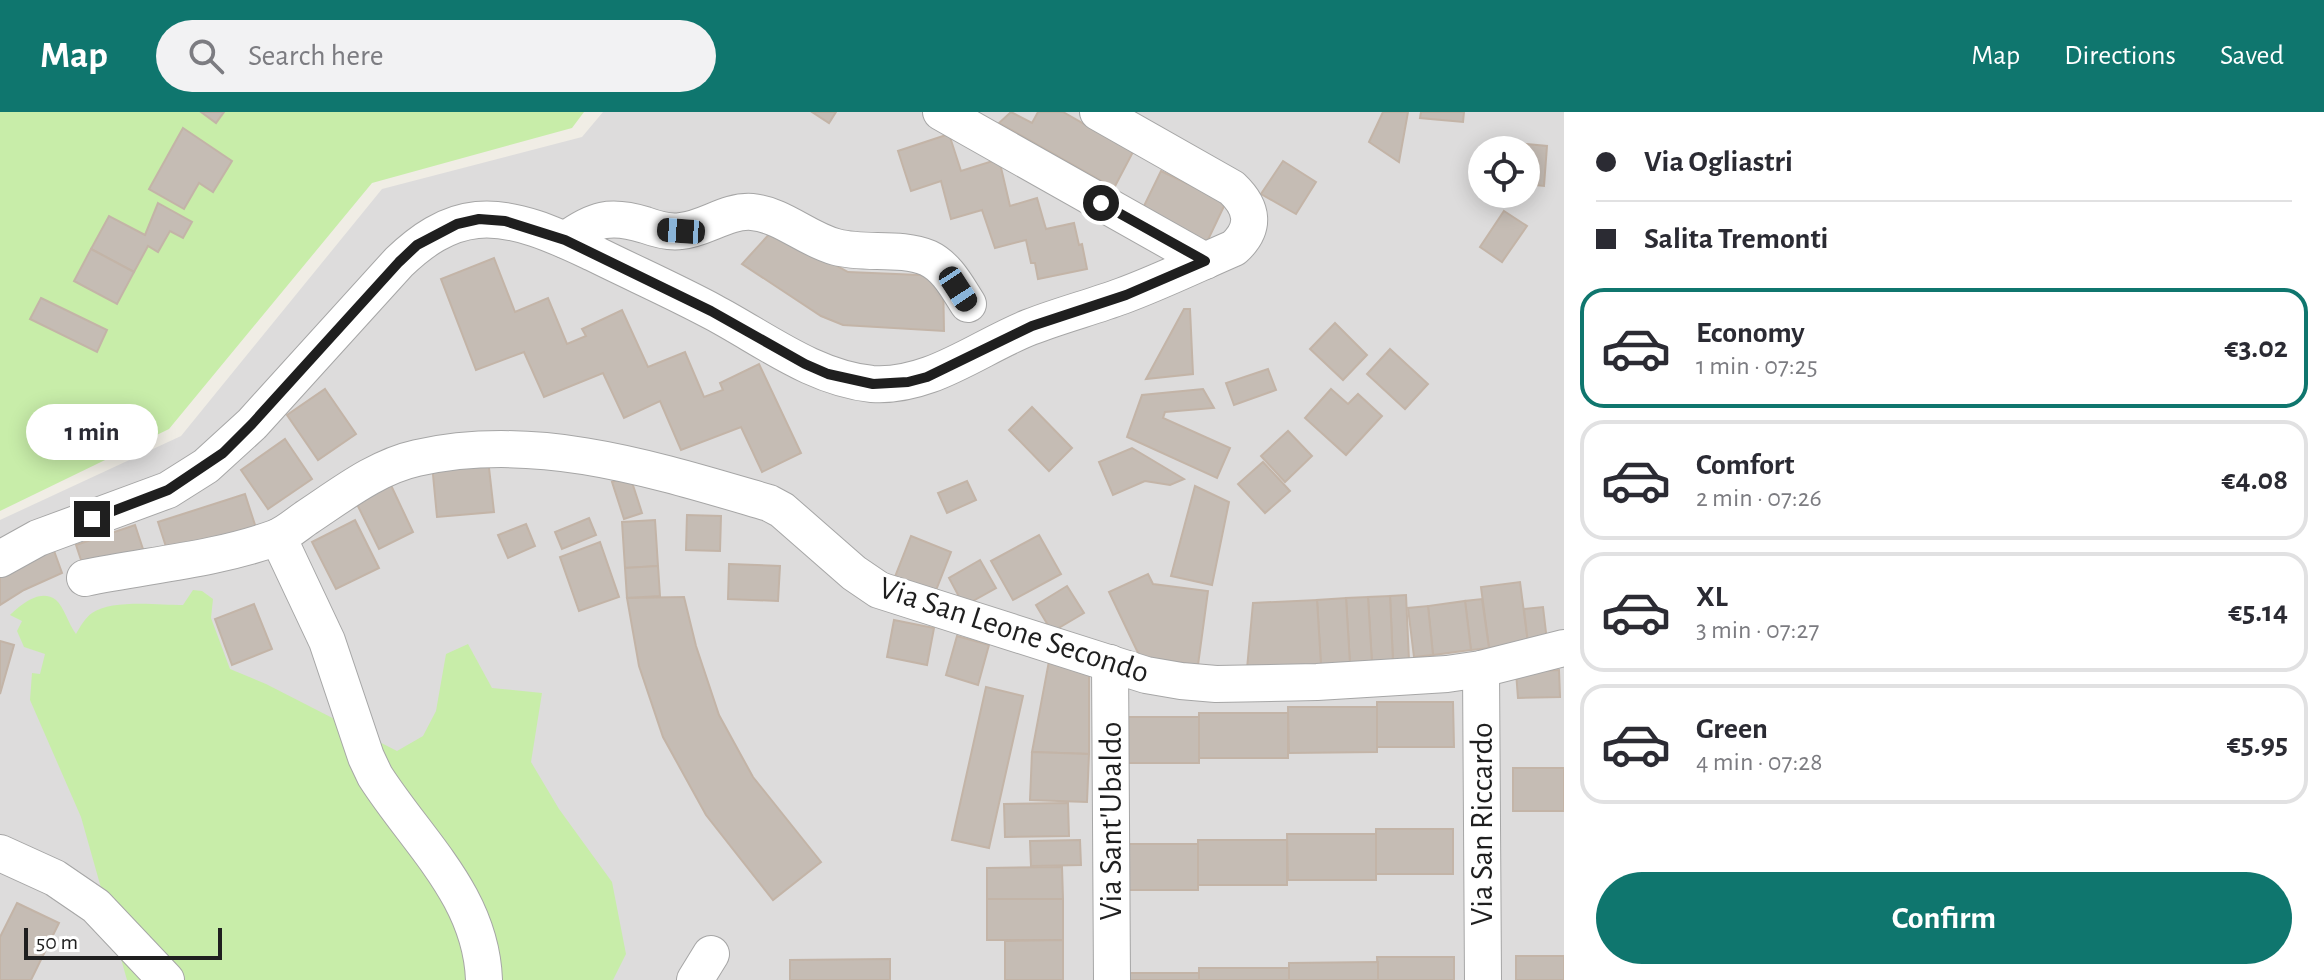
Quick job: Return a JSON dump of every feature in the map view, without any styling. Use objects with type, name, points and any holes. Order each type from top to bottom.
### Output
[{"type":"street","points":[[941,112],[1205,261]]},
{"type":"street","points":[[0,559],[38,538],[168,490],[206,466],[252,424],[399,262],[417,245],[457,224],[479,219],[505,221],[565,240],[711,311],[805,364],[828,374],[873,384],[908,382],[927,377],[1032,326],[1126,295],[1234,248],[1249,231],[1247,208],[1232,188],[1098,112]]},
{"type":"street","points":[[565,240],[603,219],[627,219],[658,230],[681,231],[729,215],[749,212],[771,216],[820,242],[839,248],[906,253],[928,259],[949,274],[968,304]]},
{"type":"street","name":"Via San Leone Secondo","points":[[85,578],[177,563],[278,537],[362,482],[415,458],[454,452],[533,449],[581,454],[769,503],[782,510],[854,573],[879,590],[1146,675],[1216,684],[1409,677],[1481,669],[1564,648]]},
{"type":"street","points":[[278,537],[327,641],[375,776],[470,912],[484,980]]},
{"type":"street","name":"Via Sant'Ubaldo","points":[[1110,663],[1112,980]]},
{"type":"street","name":"Via San Riccardo","points":[[1481,669],[1483,980]]},
{"type":"street","points":[[0,853],[55,878],[96,906],[166,980]]},
{"type":"shaded area","points":[[603,112],[1564,112],[1564,980],[0,980],[0,520],[181,436],[382,189],[582,137]]},
{"type":"green space","points":[[0,112],[584,112],[572,128],[372,183],[169,429],[0,511]]},
{"type":"green space","points":[[193,590],[202,591],[213,599],[211,618],[230,669],[266,684],[397,751],[423,736],[436,711],[446,654],[468,644],[492,688],[542,693],[531,762],[559,809],[612,882],[626,954],[613,980],[127,980],[81,817],[30,700],[32,673],[40,674],[45,654],[24,647],[17,631],[22,621],[10,615],[31,599],[50,597],[59,603],[76,634],[87,617],[101,609],[136,604],[183,605]]},
{"type":"building","points":[[201,112],[224,112],[216,123]]},
{"type":"building","points":[[812,112],[836,112],[829,123]]},
{"type":"building","points":[[1011,112],[1032,123],[1038,112],[1063,112],[1133,152],[1114,188],[999,123]]},
{"type":"building","points":[[1383,112],[1408,112],[1399,162],[1369,142]]},
{"type":"building","points":[[1421,112],[1464,112],[1463,122],[1420,118]]},
{"type":"building","points":[[183,128],[232,161],[213,192],[199,183],[184,209],[149,189]]},
{"type":"building","points":[[949,134],[961,171],[999,159],[1010,206],[1037,198],[1046,229],[1074,223],[1087,269],[1038,279],[1026,240],[995,248],[982,210],[951,219],[941,181],[911,191],[898,151]]},
{"type":"building","points":[[1540,145],[1547,146],[1544,186],[1540,186]]},
{"type":"building","points":[[1283,161],[1316,182],[1296,214],[1261,194]]},
{"type":"building","points":[[1161,171],[1226,202],[1207,242],[1142,210]]},
{"type":"building","points":[[158,203],[192,222],[183,238],[170,231],[158,252],[148,246],[134,272],[91,249],[109,216],[145,235]]},
{"type":"building","points":[[1504,211],[1527,226],[1502,262],[1480,247]]},
{"type":"building","points":[[773,230],[848,272],[943,276],[944,331],[843,325],[821,316],[742,264]]},
{"type":"building","points":[[91,249],[134,272],[117,304],[74,281]]},
{"type":"building","points":[[494,258],[515,312],[548,298],[567,344],[586,336],[582,329],[622,310],[648,367],[685,352],[704,397],[723,390],[720,383],[759,364],[801,453],[762,472],[741,427],[681,450],[660,401],[624,418],[603,373],[544,397],[524,352],[476,370],[441,279]]},
{"type":"building","points":[[41,298],[107,330],[97,352],[30,319]]},
{"type":"building","points":[[1184,309],[1190,309],[1193,374],[1146,379]]},
{"type":"building","points":[[1335,323],[1367,355],[1343,380],[1310,349]]},
{"type":"building","points":[[1390,349],[1428,384],[1405,409],[1367,374]]},
{"type":"building","points":[[1268,369],[1276,390],[1234,405],[1226,383]]},
{"type":"building","points":[[325,389],[356,434],[318,460],[287,415]]},
{"type":"building","points":[[1203,389],[1214,408],[1165,412],[1163,418],[1230,448],[1217,478],[1127,437],[1142,395]]},
{"type":"building","points":[[1331,389],[1348,404],[1358,394],[1382,416],[1346,455],[1305,418]]},
{"type":"building","points":[[1032,407],[1072,448],[1049,471],[1009,430]]},
{"type":"building","points":[[1288,431],[1312,456],[1285,482],[1261,456]]},
{"type":"building","points":[[285,439],[312,479],[268,509],[241,470]]},
{"type":"building","points":[[1132,448],[1184,479],[1170,485],[1145,481],[1113,495],[1099,462]]},
{"type":"building","points":[[488,459],[494,512],[437,517],[432,464]]},
{"type":"building","points":[[1263,462],[1290,491],[1265,513],[1238,484]]},
{"type":"building","points":[[630,476],[642,513],[624,519],[612,482]]},
{"type":"building","points":[[388,479],[413,532],[379,549],[353,496]]},
{"type":"building","points":[[967,481],[976,500],[947,513],[938,493]]},
{"type":"building","points":[[1195,486],[1229,502],[1212,585],[1171,576]]},
{"type":"building","points":[[245,494],[256,528],[169,556],[158,522]]},
{"type":"building","points":[[687,515],[721,516],[720,551],[686,550]]},
{"type":"building","points":[[589,518],[596,535],[562,549],[555,532]]},
{"type":"building","points":[[355,520],[379,568],[336,589],[312,542]]},
{"type":"building","points":[[655,520],[658,566],[625,568],[622,522]]},
{"type":"building","points":[[526,524],[535,546],[508,558],[498,535]]},
{"type":"building","points":[[135,525],[144,552],[85,572],[76,545]]},
{"type":"building","points":[[1039,535],[1061,574],[1013,600],[991,561]]},
{"type":"building","points":[[911,536],[951,552],[931,603],[891,587]]},
{"type":"building","points":[[600,542],[619,597],[579,611],[560,557]]},
{"type":"building","points":[[53,548],[62,573],[0,605],[0,575]]},
{"type":"building","points":[[980,560],[996,588],[964,606],[949,578]]},
{"type":"building","points":[[729,564],[780,566],[778,601],[728,599]]},
{"type":"building","points":[[658,566],[660,596],[627,598],[625,568]]},
{"type":"building","points":[[1148,574],[1153,584],[1208,591],[1198,665],[1140,657],[1109,592]]},
{"type":"building","points":[[1520,582],[1528,643],[1489,648],[1481,587]]},
{"type":"building","points":[[1067,586],[1084,613],[1052,632],[1036,605]]},
{"type":"building","points":[[1406,595],[1409,660],[1393,662],[1390,596]]},
{"type":"building","points":[[1390,596],[1393,662],[1372,663],[1368,597]]},
{"type":"building","points":[[684,597],[696,646],[719,715],[753,777],[821,862],[773,900],[706,815],[663,737],[639,666],[627,598]]},
{"type":"building","points":[[1368,597],[1372,663],[1350,664],[1346,598]]},
{"type":"building","points":[[1346,598],[1350,664],[1321,665],[1317,600]]},
{"type":"building","points":[[1482,599],[1489,648],[1471,650],[1465,601]]},
{"type":"building","points":[[1317,600],[1321,665],[1247,669],[1253,603]]},
{"type":"building","points":[[1465,601],[1471,650],[1433,655],[1428,606]]},
{"type":"building","points":[[254,604],[272,649],[232,665],[215,619]]},
{"type":"building","points":[[1428,606],[1433,655],[1414,657],[1408,608]]},
{"type":"building","points":[[1543,607],[1547,641],[1528,643],[1524,609]]},
{"type":"building","points":[[894,620],[934,628],[927,665],[887,657]]},
{"type":"building","points":[[957,636],[989,645],[978,685],[946,675]]},
{"type":"building","points":[[0,641],[14,645],[0,694]]},
{"type":"building","points":[[1049,661],[1089,664],[1089,754],[1032,752]]},
{"type":"building","points":[[1559,670],[1560,697],[1518,698],[1516,672]]},
{"type":"building","points":[[986,687],[1023,696],[989,848],[952,840]]},
{"type":"building","points":[[1377,702],[1453,702],[1454,747],[1377,747]]},
{"type":"building","points":[[1288,707],[1377,707],[1377,752],[1289,753]]},
{"type":"building","points":[[1199,713],[1288,713],[1288,758],[1199,758]]},
{"type":"building","points":[[1122,717],[1199,717],[1199,763],[1122,763]]},
{"type":"building","points":[[1032,752],[1089,754],[1087,802],[1030,800]]},
{"type":"building","points":[[1513,768],[1564,768],[1564,811],[1513,811]]},
{"type":"building","points":[[1068,803],[1069,836],[1005,837],[1004,804]]},
{"type":"building","points":[[1376,829],[1453,829],[1453,874],[1376,874]]},
{"type":"building","points":[[1287,834],[1376,834],[1376,880],[1288,880]]},
{"type":"building","points":[[1080,840],[1081,865],[1031,866],[1030,841]]},
{"type":"building","points":[[1198,840],[1287,840],[1287,885],[1198,885]]},
{"type":"building","points":[[1121,844],[1198,844],[1198,890],[1121,890]]},
{"type":"building","points":[[1062,867],[1063,899],[987,899],[987,868]]},
{"type":"building","points":[[987,899],[1063,899],[1063,940],[987,940]]},
{"type":"building","points":[[17,903],[59,923],[31,980],[0,980],[0,937]]},
{"type":"building","points":[[1063,940],[1063,980],[1005,980],[1005,941]]},
{"type":"building","points":[[1516,956],[1564,956],[1564,980],[1516,980]]},
{"type":"building","points":[[1377,957],[1454,957],[1454,980],[1378,980]]},
{"type":"building","points":[[890,959],[890,980],[790,980],[790,960]]},
{"type":"building","points":[[1378,962],[1378,980],[1289,980],[1289,963]]},
{"type":"building","points":[[1199,968],[1289,968],[1289,980],[1199,980]]},
{"type":"building","points":[[1123,973],[1199,973],[1199,980],[1123,980]]},
{"type":"route","points":[[92,519],[168,490],[223,453],[399,262],[417,245],[457,224],[479,219],[505,221],[565,240],[711,311],[805,364],[828,374],[873,384],[908,382],[927,377],[1032,326],[1126,295],[1205,261],[1101,203]]}]
